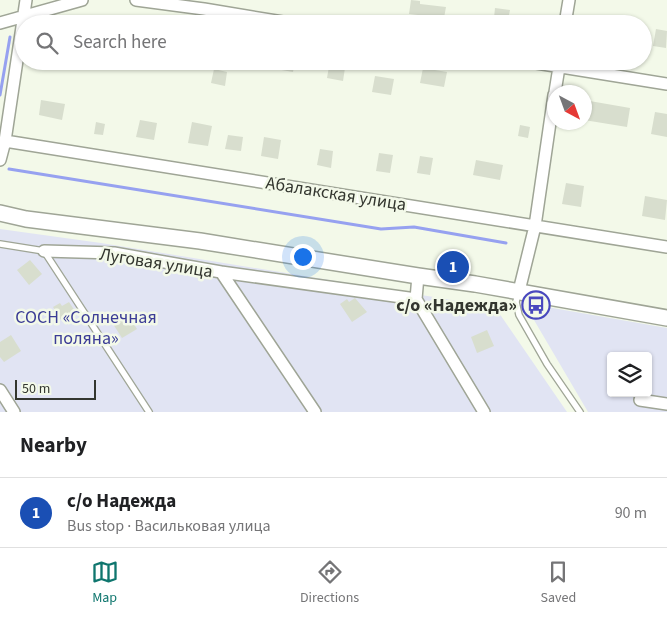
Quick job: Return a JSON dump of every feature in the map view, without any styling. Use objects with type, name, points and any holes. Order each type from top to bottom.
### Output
[{"type":"street","points":[[23,15],[26,0]]},
{"type":"street","points":[[32,15],[82,0]]},
{"type":"street","points":[[136,0],[204,4],[254,15]]},
{"type":"street","points":[[566,15],[569,0]]},
{"type":"street","points":[[0,23],[15,20]]},
{"type":"street","points":[[0,160],[5,141],[15,69]]},
{"type":"street","points":[[556,85],[558,70]]},
{"type":"street","points":[[591,70],[667,84]]},
{"type":"street","points":[[519,291],[535,226],[550,130]]},
{"type":"street","name":"Абалакская улица","points":[[5,141],[667,247]]},
{"type":"street","points":[[0,213],[26,219],[200,241],[519,291],[667,318]]},
{"type":"street","name":"Луговая улица","points":[[44,251],[114,252],[221,272],[315,412]]},
{"type":"street","points":[[221,272],[416,299]]},
{"type":"street","points":[[418,276],[416,299],[484,412]]},
{"type":"street","points":[[0,390],[14,412]]},
{"type":"street","points":[[640,400],[667,404]]},
{"type":"lane","points":[[0,244],[44,251],[149,412]]},
{"type":"lane","points":[[519,291],[516,302],[519,315],[547,364],[580,412]]},
{"type":"green space","name":"СОСН «Солнечная поляна»","points":[[0,229],[101,243],[495,307],[567,412],[0,412]]},
{"type":"green space","points":[[524,303],[667,328],[667,412],[588,412]]},
{"type":"building","points":[[411,0],[420,1],[420,4],[446,7],[445,15],[409,14]]},
{"type":"building","points":[[495,8],[510,10],[509,15],[494,15]]},
{"type":"building","points":[[656,29],[667,31],[666,48],[653,46]]},
{"type":"building","points":[[214,70],[227,72],[225,86],[211,83]]},
{"type":"building","points":[[328,70],[345,70],[343,81],[327,78]]},
{"type":"building","points":[[423,70],[447,72],[444,87],[420,83]]},
{"type":"building","points":[[375,76],[394,79],[391,95],[372,92]]},
{"type":"building","points":[[41,100],[65,104],[62,120],[39,115]]},
{"type":"building","points":[[592,101],[630,108],[627,127],[592,121]]},
{"type":"building","points":[[655,112],[667,114],[667,137],[651,134]]},
{"type":"building","points":[[140,120],[157,123],[154,140],[136,137]]},
{"type":"building","points":[[96,122],[105,124],[103,135],[94,134]]},
{"type":"building","points":[[192,122],[212,126],[208,146],[188,143]]},
{"type":"building","points":[[520,125],[530,127],[528,138],[518,136]]},
{"type":"building","points":[[228,135],[243,137],[241,151],[225,149]]},
{"type":"building","points":[[264,137],[281,140],[278,159],[261,156]]},
{"type":"building","points":[[320,149],[333,151],[331,168],[317,165]]},
{"type":"building","points":[[379,153],[393,155],[390,173],[376,171]]},
{"type":"building","points":[[420,156],[433,158],[430,175],[417,173]]},
{"type":"building","points":[[476,160],[503,165],[500,180],[473,175]]},
{"type":"building","points":[[566,183],[584,186],[581,207],[562,204]]},
{"type":"building","points":[[645,196],[667,200],[665,220],[642,216]]},
{"type":"building","points":[[30,260],[42,274],[29,285],[17,270]]},
{"type":"building","points":[[355,298],[367,312],[352,322],[340,304],[347,299],[349,302]]},
{"type":"building","points":[[69,302],[75,311],[61,320],[53,307],[60,303],[62,306]]},
{"type":"building","points":[[128,315],[137,329],[122,338],[113,324]]},
{"type":"building","points":[[487,330],[494,346],[477,353],[471,337]]},
{"type":"building","points":[[11,335],[21,351],[4,362],[0,357],[0,342]]},
{"type":"waterway","points":[[0,95],[10,37]]},
{"type":"waterway","points":[[9,169],[381,229],[414,227],[506,243]]},
{"type":"place","name":"с/о Надежда","points":[[453,267]]},
{"type":"place","name":"с/о «Надежда»","points":[[536,305]]}]
